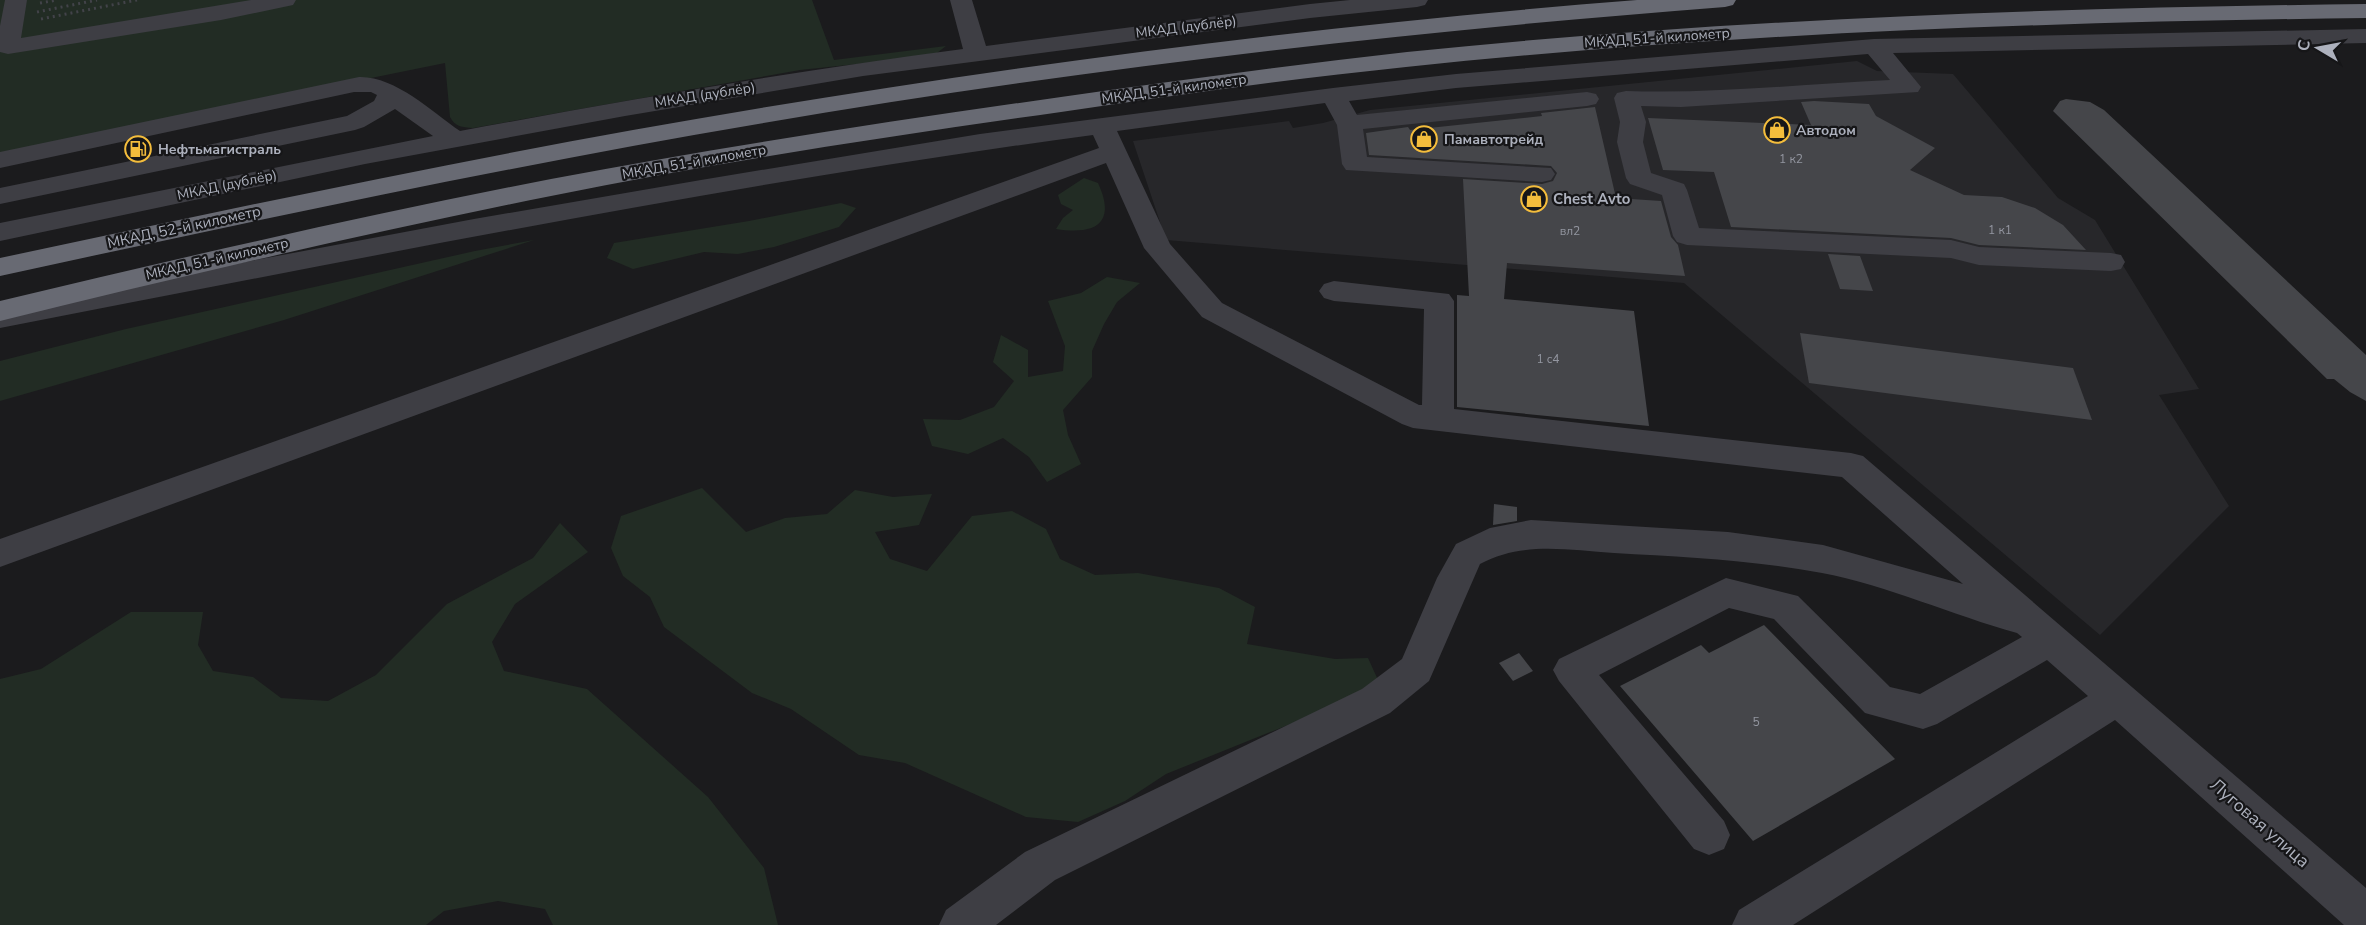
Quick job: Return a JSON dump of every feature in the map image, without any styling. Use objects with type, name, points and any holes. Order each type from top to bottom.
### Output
[{"type":"highway","name":"МКАД, 52-й километр","points":[[0,267],[369,188],[626,139],[979,81],[1330,36],[1725,0]]},
{"type":"highway","name":"МКАД, 51-й километр","points":[[0,310],[273,245],[633,172],[985,114],[1339,67],[1663,37],[1888,22],[2091,14],[2366,11]]},
{"type":"street","points":[[10,28],[211,15],[285,0]]},
{"type":"street","points":[[961,0],[976,54]]},
{"type":"street","name":"МКАД (дублёр)","points":[[0,232],[455,139],[863,69],[1310,11],[1417,0]]},
{"type":"street","points":[[0,553],[1107,139],[1333,95],[1527,74],[1874,46],[2366,36]]},
{"type":"street","points":[[1874,46],[1909,87],[1800,91],[1681,100],[1626,98],[1632,122],[1630,142],[1639,178],[1674,190],[1687,236],[1952,249],[1979,256],[2111,262]]},
{"type":"street","points":[[0,160],[354,85],[384,88],[455,139]]},
{"type":"street","points":[[0,196],[355,123],[384,106],[390,94]]},
{"type":"street","points":[[1333,95],[1349,123],[1355,164],[1542,174]]},
{"type":"street","points":[[1349,123],[1587,99]]},
{"type":"street","points":[[355,123],[373,126],[378,133],[376,143],[365,156]]},
{"type":"street","points":[[0,318],[474,228],[980,142],[1107,139]]},
{"type":"street","name":"Луговая улица","points":[[1107,139],[1158,248],[1212,310],[1413,416],[1851,465],[2366,916]]},
{"type":"street","points":[[1334,291],[1439,301],[1438,418]]},
{"type":"street","points":[[961,925],[1040,866],[1376,701],[1416,670],[1455,578],[1468,554],[1490,542],[1531,534],[1728,546],[1811,558],[1934,590],[2042,631]]},
{"type":"street","points":[[1709,835],[1572,670],[1726,593],[1785,607],[1879,701],[1923,712],[2042,631]]},
{"type":"street","points":[[1754,925],[2118,698]]},
{"type":"path","points":[[10,28],[97,0]]},
{"type":"path","points":[[10,28],[137,0]]},
{"type":"shaded area","points":[[0,0],[812,0],[834,60],[946,46],[933,56],[800,70],[473,128],[457,125],[450,117],[445,63],[0,153]]},
{"type":"shaded area","points":[[1857,61],[1877,71],[1953,74],[2058,198],[2095,220],[2199,389],[2159,395],[2229,506],[2100,635],[1684,283],[1166,240],[1133,141],[1289,121],[1293,128],[1323,123],[1370,110]]},
{"type":"shaded area","points":[[1084,178],[1098,183],[1105,208],[1103,217],[1099,224],[1091,228],[1056,229],[1063,218],[1073,210],[1061,204],[1058,195]]},
{"type":"shaded area","points":[[841,203],[856,208],[839,227],[774,247],[738,254],[704,252],[633,269],[607,258],[614,243]]},
{"type":"shaded area","points":[[534,240],[284,320],[0,401],[0,361],[126,329],[475,251]]},
{"type":"shaded area","points":[[1107,277],[1140,283],[1117,302],[1092,351],[1092,377],[1063,410],[1068,435],[1081,464],[1047,482],[1029,457],[1003,438],[968,454],[932,446],[923,419],[960,420],[994,407],[1014,381],[993,362],[1001,335],[1028,350],[1028,377],[1063,371],[1065,346],[1048,301],[1081,293]]},
{"type":"shaded area","points":[[702,488],[746,532],[785,518],[827,514],[855,490],[893,497],[932,494],[919,525],[875,532],[890,559],[927,571],[972,516],[1012,511],[1046,529],[1060,559],[1095,575],[1138,573],[1219,588],[1255,607],[1247,644],[1335,659],[1368,658],[1378,680],[1340,704],[1166,774],[1125,801],[1078,822],[1026,817],[905,763],[859,755],[791,709],[752,693],[664,627],[650,597],[623,576],[611,548],[621,516]]},
{"type":"shaded area","points":[[560,523],[588,552],[515,604],[492,642],[504,671],[587,689],[708,797],[764,868],[778,925],[553,925],[545,909],[498,901],[444,911],[426,925],[0,925],[0,679],[41,669],[131,612],[203,612],[198,645],[213,671],[253,677],[281,698],[328,701],[376,675],[447,604],[533,558]]},
{"type":"building","points":[[2066,99],[2090,102],[2104,110],[2366,355],[2366,401],[2334,379],[2327,379],[2053,111],[2060,101]]},
{"type":"building","points":[[1801,102],[1869,104],[1876,116],[1935,148],[1910,170],[1964,195],[2002,197],[2035,208],[2063,225],[2086,250],[1979,245],[1951,238],[1731,227],[1714,172],[1663,170],[1648,118],[1811,125]]},
{"type":"building","points":[[1595,107],[1616,198],[1661,201],[1671,237],[1678,245],[1685,276],[1507,263],[1504,299],[1634,311],[1649,426],[1457,407],[1457,295],[1469,296],[1463,179],[1542,184],[1553,181],[1557,173],[1551,166],[1369,155],[1366,133],[1408,127],[1410,130],[1542,116],[1541,113]]},
{"type":"building","points":[[1828,254],[1860,256],[1873,291],[1840,289]]},
{"type":"building","points":[[1800,333],[2073,368],[2092,420],[1809,383]]},
{"type":"building","points":[[1494,504],[1517,507],[1517,521],[1493,525]]},
{"type":"building","points":[[1764,625],[1895,759],[1753,841],[1620,686],[1701,645],[1709,653]]},
{"type":"building","points":[[1519,653],[1533,671],[1513,681],[1499,663]]},
{"type":"place","name":"Автодом","points":[[1777,130]]},
{"type":"place","name":"Памавтотрейд","points":[[1424,139]]},
{"type":"place","name":"Нефтьмагистраль","points":[[138,149]]},
{"type":"place","name":"Chest Avto","points":[[1534,199]]}]
